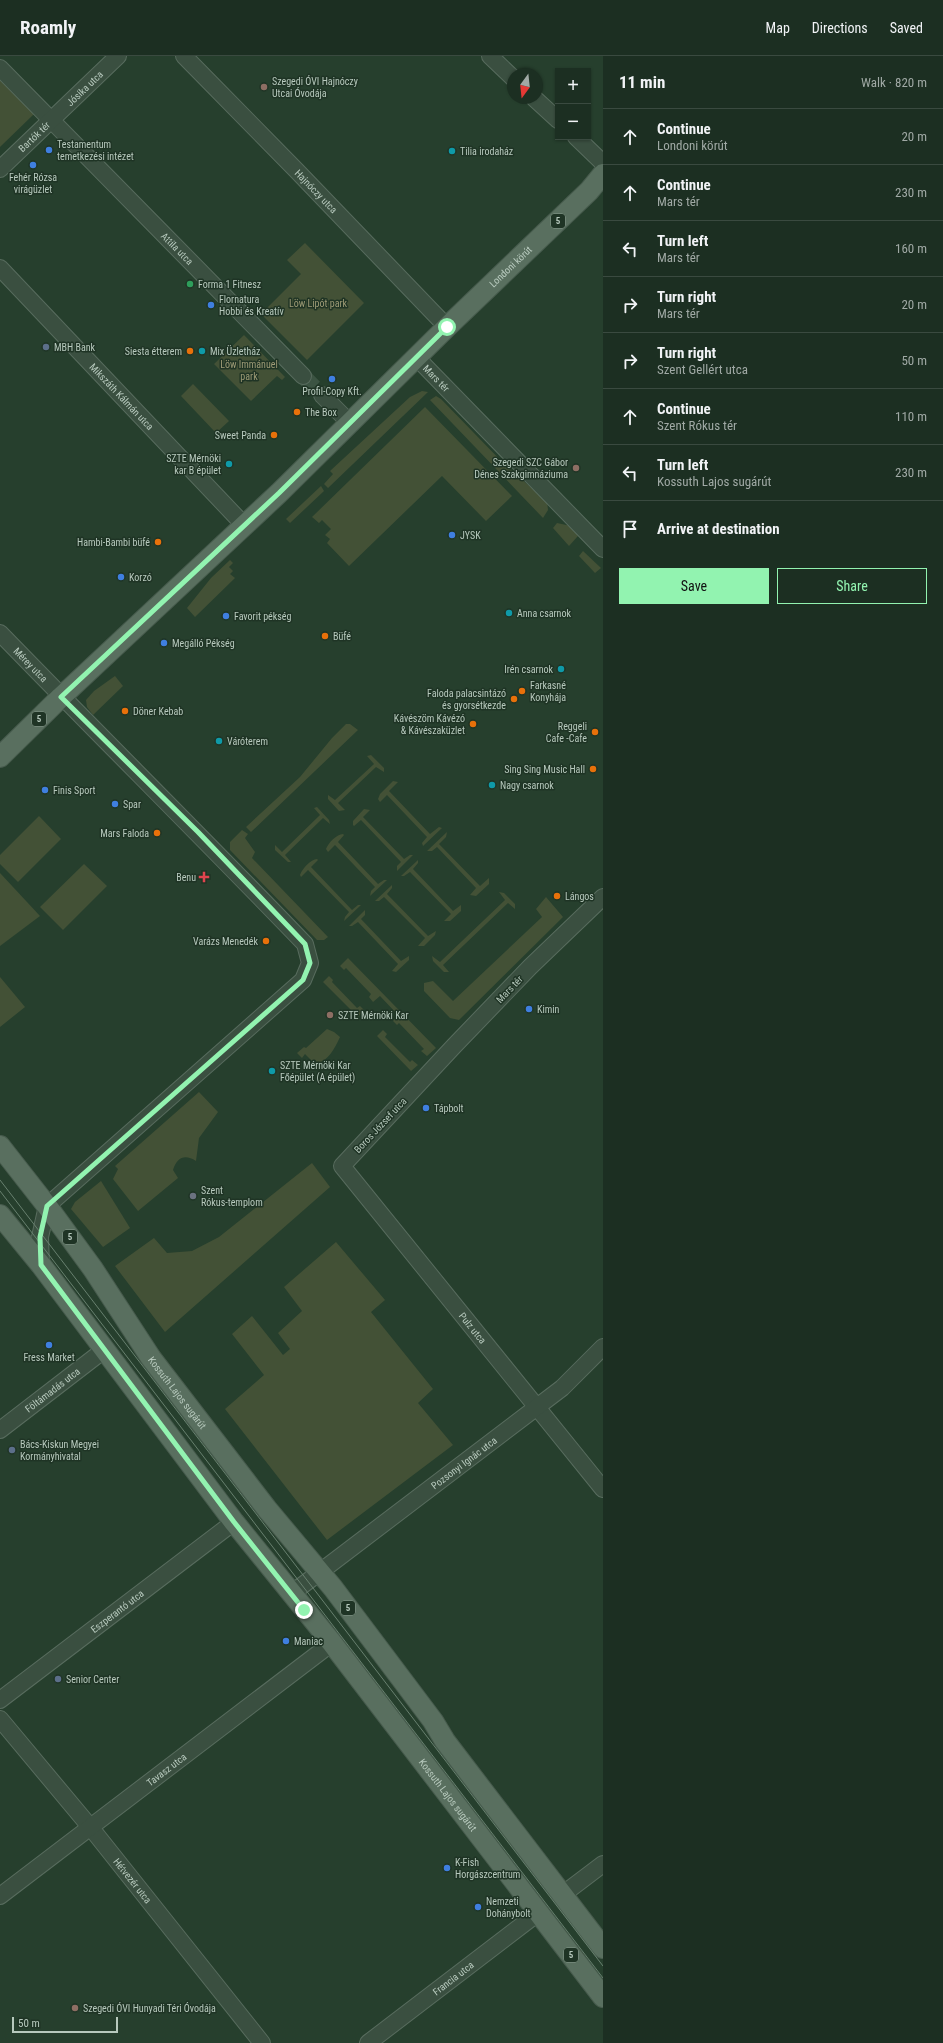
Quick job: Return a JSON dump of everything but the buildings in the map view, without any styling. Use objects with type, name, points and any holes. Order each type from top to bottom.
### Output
[{"type":"main road","name":"Londoni körút","points":[[416,358],[589,191],[603,174]]},
{"type":"main road","name":"Mars tér","points":[[61,697],[244,525],[416,358]]},
{"type":"main road","name":"5","points":[[0,757],[61,697]]},
{"type":"main road","name":"Kossuth Lajos sugárút","points":[[0,1146],[47,1206],[93,1269],[151,1358],[267,1509],[318,1572],[333,1588],[433,1721],[445,1741],[603,1948]]},
{"type":"main road","name":"Kossuth Lajos sugárút","points":[[0,1215],[41,1265],[234,1522],[332,1643],[603,1997]]},
{"type":"street","name":"Jósika utca","points":[[51,120],[118,56]]},
{"type":"street","name":"Hajnóczy utca","points":[[184,56],[447,327]]},
{"type":"street","points":[[490,56],[507,72]]},
{"type":"street","name":"Bartók tér","points":[[0,68],[51,120],[0,169]]},
{"type":"street","points":[[541,104],[555,117]]},
{"type":"street","name":"Attila utca","points":[[51,120],[303,376]]},
{"type":"street","points":[[579,140],[603,163]]},
{"type":"street","name":"Mikszáth Kálmán utca","points":[[0,268],[244,525]]},
{"type":"street","name":"Mars tér","points":[[416,358],[603,549]]},
{"type":"street","points":[[322,395],[350,423]]},
{"type":"street","name":"Mérey utca","points":[[0,633],[61,697]]},
{"type":"street","points":[[41,1265],[40,1237],[47,1206],[303,980],[310,963],[305,944],[192,827],[61,697]]},
{"type":"street","name":"Mars tér","points":[[418,1083],[530,967],[603,898]]},
{"type":"street","name":"Boros József utca","points":[[342,1166],[418,1083]]},
{"type":"street","name":"Pulz utca","points":[[342,1166],[603,1489]]},
{"type":"street","name":"Pozsonyi Ignác utca","points":[[318,1572],[562,1388],[603,1347]]},
{"type":"street","name":"Föltámadás utca","points":[[0,1430],[104,1350]]},
{"type":"street","name":"Eszperantó utca","points":[[0,1700],[234,1522]]},
{"type":"street","points":[[291,1594],[318,1572]]},
{"type":"street","name":"Tavasz utca","points":[[0,1896],[332,1643]]},
{"type":"street","name":"Hétvezér utca","points":[[0,1720],[90,1828],[262,2043]]},
{"type":"street","points":[[562,1895],[603,1864]]},
{"type":"street","name":"Francia utca","points":[[368,2043],[538,1913]]},
{"type":"green space","points":[[0,79],[34,114],[0,147]]},
{"type":"green space","name":"Löw Lipót park","points":[[305,243],[364,303],[307,360],[261,314],[301,274],[287,260]]},
{"type":"green space","name":"Löw Immánuel park","points":[[244,335],[285,377],[282,380],[277,376],[251,401],[214,364]]},
{"type":"green space","name":"Löw Immánuel park","points":[[193,384],[229,421],[216,433],[181,396]]},
{"type":"green space","points":[[422,391],[428,392],[328,488],[324,484],[333,474],[330,471],[410,397]]},
{"type":"green space","points":[[436,396],[441,399],[507,467],[547,501],[548,510],[543,518],[430,400]]},
{"type":"green space","points":[[425,407],[512,496],[486,521],[442,476],[349,566],[327,543],[330,539],[325,535],[331,529],[322,520],[319,523],[312,517]]},
{"type":"green space","points":[[321,486],[324,491],[290,523],[286,519]]},
{"type":"green space","points":[[557,523],[571,526],[578,536],[569,546],[553,528]]},
{"type":"green space","points":[[583,551],[601,568],[595,573],[579,556]]},
{"type":"green space","points":[[230,560],[233,563],[229,567],[233,571],[230,574],[235,578],[195,617],[187,608],[211,578]]},
{"type":"green space","points":[[115,676],[123,686],[93,715],[87,707],[86,700],[94,691]]},
{"type":"green space","points":[[346,724],[350,724],[358,730],[251,832],[246,827],[300,777],[332,738]]},
{"type":"green space","points":[[371,755],[384,768],[384,772],[376,767],[338,803],[345,810],[339,811],[328,799],[328,795],[335,800],[374,764],[367,756]]},
{"type":"green space","points":[[393,781],[398,782],[389,791],[430,834],[439,827],[442,828],[423,846],[422,843],[427,837],[387,795],[380,802],[378,799],[380,794]]},
{"type":"green space","points":[[317,807],[329,820],[330,824],[323,818],[285,855],[291,862],[288,862],[275,850],[275,845],[282,852],[320,815],[314,808]]},
{"type":"green space","points":[[364,809],[370,810],[363,817],[404,859],[410,855],[413,855],[397,871],[397,866],[401,862],[361,820],[354,826],[353,825],[353,821]]},
{"type":"green space","points":[[39,816],[61,839],[18,882],[0,864],[0,855]]},
{"type":"green space","points":[[242,830],[248,834],[245,838],[255,852],[252,858],[328,937],[324,940],[317,940],[230,850],[230,842]]},
{"type":"green space","points":[[447,832],[446,837],[439,844],[480,886],[489,878],[489,884],[476,896],[470,895],[476,888],[437,847],[432,851],[427,851]]},
{"type":"green space","points":[[343,834],[344,835],[338,842],[378,884],[384,880],[387,880],[370,896],[371,891],[375,887],[335,845],[328,852],[326,849],[333,839]]},
{"type":"green space","points":[[317,859],[318,860],[311,867],[352,910],[358,905],[361,905],[344,921],[349,912],[308,870],[301,877],[300,875],[307,865]]},
{"type":"green space","points":[[418,860],[418,863],[413,869],[453,911],[461,905],[461,911],[450,921],[444,921],[451,914],[410,872],[404,876],[401,876]]},
{"type":"green space","points":[[84,864],[107,886],[63,930],[40,907]]},
{"type":"green space","points":[[0,873],[40,916],[0,946]]},
{"type":"green space","points":[[392,885],[392,888],[387,894],[428,936],[436,931],[435,935],[424,946],[418,946],[425,938],[384,897],[379,901],[375,901]]},
{"type":"green space","points":[[499,892],[504,893],[515,904],[515,909],[508,903],[443,965],[449,972],[444,972],[433,961],[432,956],[440,962],[505,900]]},
{"type":"green space","points":[[546,897],[563,917],[459,1020],[450,1018],[424,991],[424,983],[433,981],[453,1001],[542,917],[536,909]]},
{"type":"green space","points":[[365,910],[365,915],[361,919],[401,961],[409,956],[409,960],[396,972],[392,971],[398,964],[358,922],[352,926],[349,926]]},
{"type":"green space","points":[[348,958],[436,1048],[427,1056],[421,1051],[424,1049],[399,1023],[397,1025],[393,1021],[398,1015],[380,996],[373,1002],[369,997],[371,994],[346,968],[344,970],[340,966]]},
{"type":"green space","points":[[329,976],[333,980],[332,982],[357,1008],[360,1006],[364,1010],[358,1017],[323,982]]},
{"type":"green space","points":[[0,977],[25,1007],[0,1027]]},
{"type":"green space","points":[[327,1029],[340,1037],[328,1057],[316,1065],[305,1054],[302,1058],[297,1053],[304,1047],[306,1048]]},
{"type":"green space","points":[[383,1030],[387,1034],[385,1037],[410,1062],[412,1060],[418,1065],[411,1071],[377,1036]]},
{"type":"green space","points":[[199,1092],[218,1112],[199,1138],[196,1161],[185,1157],[179,1160],[173,1170],[178,1178],[138,1211],[113,1179],[118,1169],[115,1166]]},
{"type":"green space","points":[[312,1163],[330,1187],[165,1332],[115,1266],[154,1238],[167,1253],[192,1251],[219,1237]]},
{"type":"green space","points":[[101,1181],[130,1228],[103,1247],[71,1209],[75,1202]]},
{"type":"green space","points":[[336,1242],[385,1300],[371,1312],[433,1389],[418,1403],[453,1445],[327,1540],[225,1409],[264,1375],[232,1334],[252,1316],[283,1355],[290,1349],[278,1333],[302,1311],[284,1287]]},
{"type":"tunnel","points":[[303,376],[322,395]]},
{"type":"tram line","points":[[0,1180],[603,1966]]},
{"type":"tram line","points":[[0,1191],[603,1978]]},
{"type":"place","name":"Szegedi ÓVI Hajnóczy Utcai Óvodája","points":[[264,87]]},
{"type":"place","name":"Testamentum temetkezési intézet","points":[[49,150]]},
{"type":"place","name":"Tilia irodaház","points":[[452,151]]},
{"type":"place","name":"Fehér Rózsa virágüzlet","points":[[33,165]]},
{"type":"place","name":"Forma 1 Fitnesz","points":[[190,284]]},
{"type":"place","name":"Flornatura Hobbi és Kreatív","points":[[211,305]]},
{"type":"place","name":"MBH Bank","points":[[46,347]]},
{"type":"place","name":"Siesta étterem","points":[[190,351]]},
{"type":"place","name":"Mix Üzletház","points":[[202,351]]},
{"type":"place","name":"Profil-Copy Kft.","points":[[332,379]]},
{"type":"place","name":"The Box","points":[[297,412]]},
{"type":"place","name":"Sweet Panda","points":[[274,435]]},
{"type":"place","name":"SZTE Mérnöki kar B épület","points":[[229,464]]},
{"type":"place","name":"Szegedi SZC Gábor Dénes Szakgimnáziuma","points":[[576,468]]},
{"type":"place","name":"JYSK","points":[[452,535]]},
{"type":"place","name":"Hambi-Bambi büfé","points":[[158,542]]},
{"type":"place","name":"Korzó","points":[[121,577]]},
{"type":"place","name":"Anna csarnok","points":[[509,613]]},
{"type":"place","name":"Favorit pékség","points":[[226,616]]},
{"type":"place","name":"Büfé","points":[[325,636]]},
{"type":"place","name":"Megálló Pékség","points":[[164,643]]},
{"type":"place","name":"Irén csarnok","points":[[561,669]]},
{"type":"place","name":"Farkasné Konyhája","points":[[522,691]]},
{"type":"place","name":"Faloda palacsintázó és gyorsétkezde","points":[[514,699]]},
{"type":"place","name":"Döner Kebab","points":[[125,711]]},
{"type":"place","name":"Kávészöm Kávézó & Kávészaküzlet","points":[[473,724]]},
{"type":"place","name":"Reggeli Cafe -Cafe","points":[[595,732]]},
{"type":"place","name":"Váróterem","points":[[219,741]]},
{"type":"place","name":"Sing Sing Music Hall","points":[[593,769]]},
{"type":"place","name":"Nagy csarnok","points":[[492,785]]},
{"type":"place","name":"Finis Sport","points":[[45,790]]},
{"type":"place","name":"Spar","points":[[115,804]]},
{"type":"place","name":"Mars Faloda","points":[[157,833]]},
{"type":"place","name":"Benu","points":[[204,877]]},
{"type":"place","name":"Lángos","points":[[557,896]]},
{"type":"place","name":"Varázs Menedék","points":[[266,941]]},
{"type":"place","name":"Kimin","points":[[529,1009]]},
{"type":"place","name":"SZTE Mérnöki Kar","points":[[330,1015]]},
{"type":"place","name":"SZTE Mérnöki Kar Főépület (A épület)","points":[[272,1071]]},
{"type":"place","name":"Tápbolt","points":[[426,1108]]},
{"type":"place","name":"Szent Rókus-templom","points":[[193,1196]]},
{"type":"place","name":"Fress Market","points":[[49,1345]]},
{"type":"place","name":"Bács-Kiskun Megyei Kormányhivatal","points":[[12,1450]]},
{"type":"place","name":"Maniac","points":[[286,1641]]},
{"type":"place","name":"Senior Center","points":[[58,1679]]},
{"type":"place","name":"K-Fish Horgászcentrum","points":[[447,1868]]},
{"type":"place","name":"Nemzeti Dohánybolt","points":[[478,1907]]},
{"type":"place","name":"Szegedi ÓVI Hunyadi Téri Óvodája","points":[[75,2008]]},
{"type":"route","points":[[304,1610],[234,1522],[41,1265],[39,1242],[47,1206],[303,980],[310,963],[305,944],[198,832],[61,697],[279,493],[447,327]]}]
